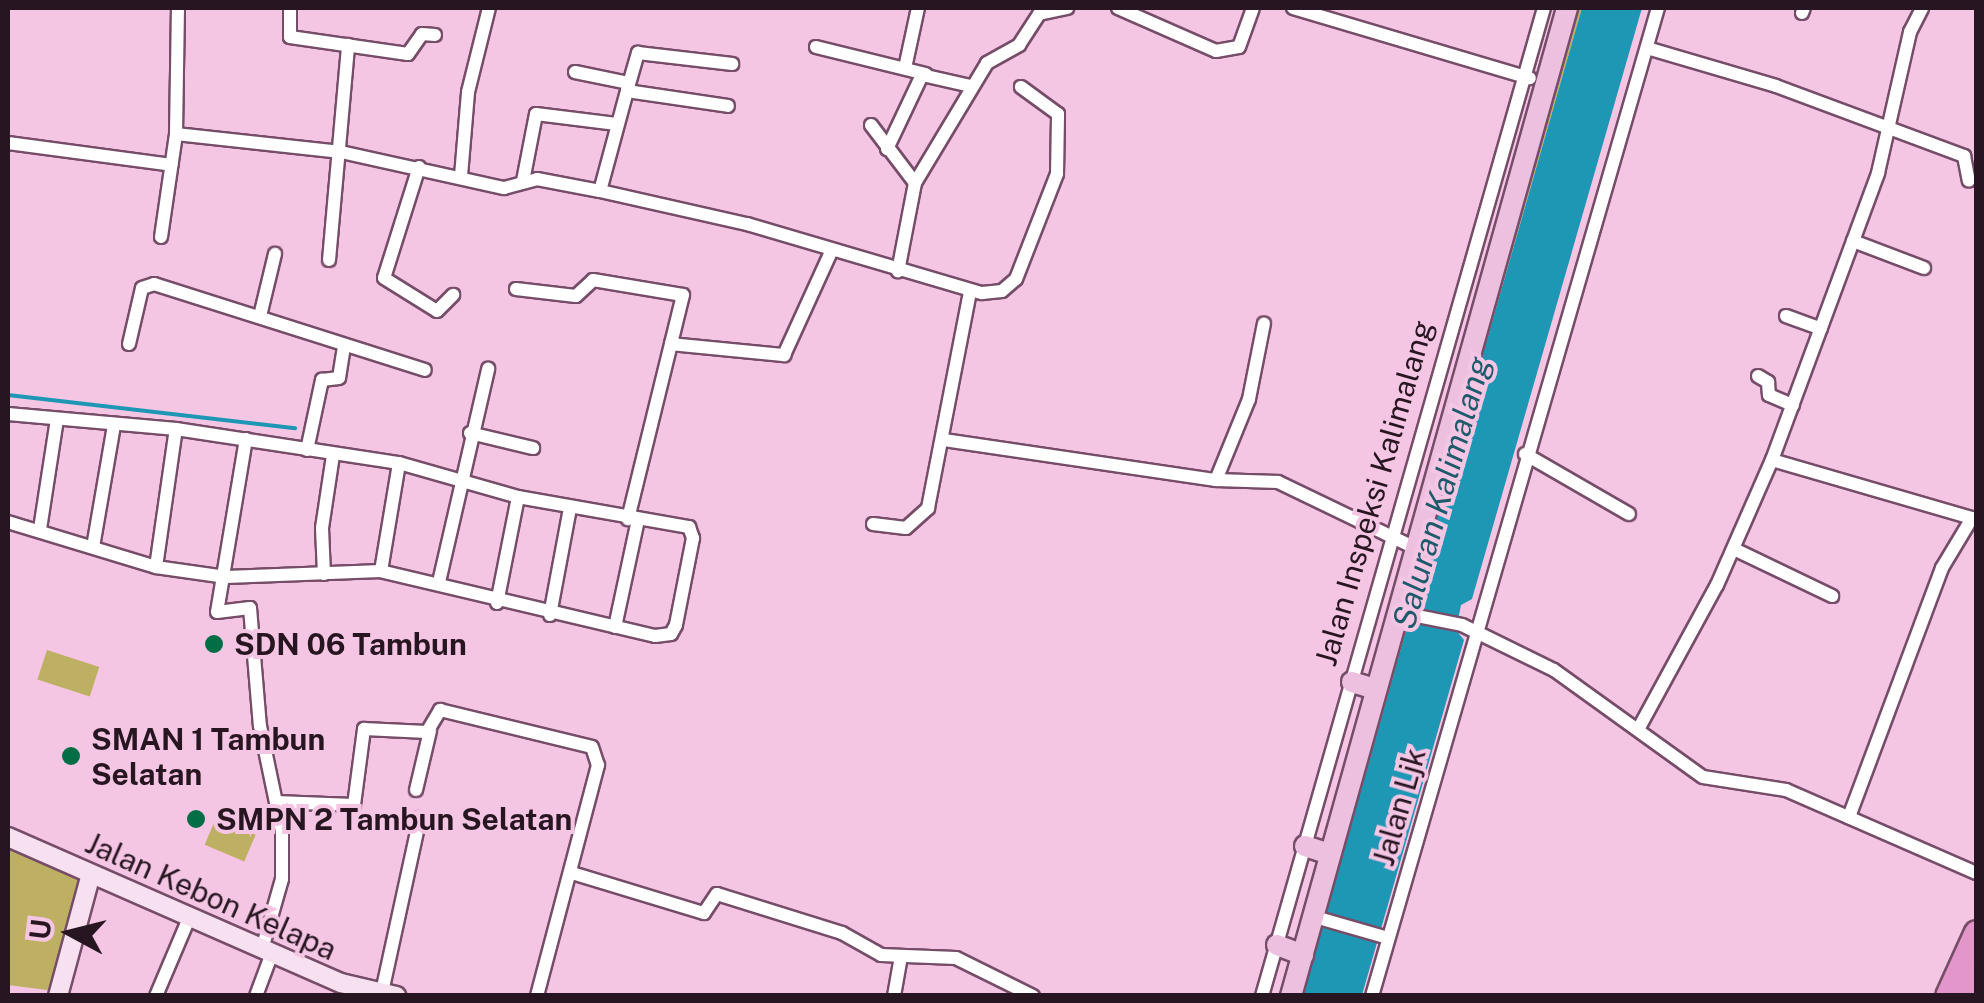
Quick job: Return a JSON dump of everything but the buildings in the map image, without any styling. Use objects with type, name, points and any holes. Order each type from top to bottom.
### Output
[{"type":"highway","points":[[1950,996],[1976,932]]},
{"type":"highway","points":[[1950,996],[1976,941]]},
{"type":"highway","points":[[1966,996],[1976,971]]},
{"type":"main road","name":"Jalan Inspeksi Kalimalang","points":[[1291,996],[1318,917],[1329,854],[1415,548],[1535,80],[1566,8]]},
{"type":"main road","points":[[1352,682],[1375,689]]},
{"type":"main road","points":[[1305,846],[1329,854]]},
{"type":"main road","points":[[1277,945],[1303,955]]},
{"type":"street","points":[[161,237],[176,134],[178,8]]},
{"type":"street","points":[[290,8],[289,36],[408,54],[422,34],[435,34]]},
{"type":"street","points":[[461,176],[468,92],[489,8]]},
{"type":"street","points":[[905,68],[918,8]]},
{"type":"street","points":[[898,271],[915,182],[958,118],[986,63],[1019,45],[1039,14],[1068,8]]},
{"type":"street","points":[[1118,8],[1137,12],[1201,46],[1230,50],[1239,48],[1253,8]]},
{"type":"street","points":[[1293,8],[1535,80]]},
{"type":"street","name":"Jalan Inspeksi Kalimalang","points":[[1262,996],[1393,536],[1535,80],[1544,8]]},
{"type":"street","name":"Jalan Ljk","points":[[1372,996],[1384,937],[1468,629],[1525,454],[1658,8]]},
{"type":"street","points":[[1640,726],[1734,549],[1772,460],[1854,242],[1922,8]]},
{"type":"street","points":[[329,260],[348,45]]},
{"type":"street","points":[[816,47],[972,86]]},
{"type":"street","points":[[1647,48],[1888,126],[1964,156],[1969,181]]},
{"type":"street","points":[[600,191],[638,52],[732,64]]},
{"type":"street","points":[[575,72],[627,87],[728,106]]},
{"type":"street","points":[[887,150],[926,74]]},
{"type":"street","points":[[176,134],[341,152],[504,188],[523,181],[600,191],[746,224],[970,291],[1002,291],[1016,279],[1057,174],[1058,114],[1021,87]]},
{"type":"street","points":[[523,181],[536,114],[616,124]]},
{"type":"street","points":[[871,125],[915,182]]},
{"type":"street","points":[[8,143],[172,165]]},
{"type":"street","points":[[419,167],[384,278],[437,311],[453,295]]},
{"type":"street","points":[[1854,242],[1924,268]]},
{"type":"street","points":[[671,344],[784,354],[831,252]]},
{"type":"street","points":[[260,316],[275,254]]},
{"type":"street","points":[[516,289],[576,296],[593,280],[682,294],[633,520],[615,627]]},
{"type":"street","points":[[129,344],[140,294],[150,283],[339,340],[344,348],[339,378],[322,380],[307,450]]},
{"type":"street","points":[[873,524],[906,528],[921,520],[944,440],[970,291]]},
{"type":"street","points":[[1786,316],[1821,329]]},
{"type":"street","points":[[1216,480],[1250,398],[1264,323]]},
{"type":"street","points":[[344,348],[425,370]]},
{"type":"street","points":[[439,582],[458,478],[488,369]]},
{"type":"street","points":[[1758,376],[1768,382],[1769,395],[1793,405]]},
{"type":"street","points":[[8,414],[176,429],[399,463],[518,497],[692,530],[676,625],[664,636],[497,603],[439,582],[381,571],[226,578],[156,567],[40,528],[8,522]]},
{"type":"street","points":[[40,528],[57,419]]},
{"type":"street","points":[[94,547],[114,425]]},
{"type":"street","points":[[156,567],[176,429]]},
{"type":"street","points":[[470,433],[533,448]]},
{"type":"street","points":[[246,439],[218,612],[250,608],[260,728],[276,802],[282,879],[256,996]]},
{"type":"street","points":[[944,440],[1216,480],[1299,488],[1415,548]]},
{"type":"street","points":[[1525,454],[1628,514]]},
{"type":"street","points":[[324,574],[322,528],[332,455]]},
{"type":"street","points":[[1772,460],[1972,518],[1942,568],[1849,817]]},
{"type":"street","points":[[381,571],[399,463]]},
{"type":"street","points":[[497,603],[518,497]]},
{"type":"street","points":[[550,615],[570,508]]},
{"type":"street","points":[[1734,549],[1832,596]]},
{"type":"street","points":[[1397,612],[1468,629],[1554,670],[1640,726],[1703,777],[1786,790],[1976,873]]},
{"type":"street","points":[[416,790],[430,731],[440,710],[596,751],[598,765],[572,873],[564,880],[537,996]]},
{"type":"street","points":[[276,802],[354,805],[364,729],[430,731]]},
{"type":"street","points":[[389,994],[420,818]]},
{"type":"street","name":"Jalan Kebon Kelapa","points":[[8,837],[267,951],[338,989],[389,994]]},
{"type":"street","points":[[572,873],[704,913],[717,894],[901,958],[956,958],[1033,996]]},
{"type":"street","points":[[58,996],[91,874]]},
{"type":"street","points":[[156,996],[190,916]]},
{"type":"street","points":[[1318,917],[1384,937]]},
{"type":"street","points":[[894,996],[901,958]]},
{"type":"shaded area","points":[[1567,8],[1582,8],[1418,580],[1425,597],[1409,620],[1303,995],[1291,996]]},
{"type":"shaded area","points":[[47,650],[99,667],[90,696],[37,679]]},
{"type":"shaded area","points":[[216,818],[256,835],[244,861],[205,845]]},
{"type":"shaded area","points":[[8,845],[85,879],[55,991],[8,985]]},
{"type":"water","points":[[1582,8],[1642,8],[1472,599],[1461,605],[1456,630],[1464,640],[1362,995],[1303,996],[1409,620],[1425,597],[1418,581]]},
{"type":"waterway","points":[[8,395],[295,428]]},
{"type":"place","name":"SDN 06 Tambun","points":[[214,644]]},
{"type":"place","name":"SMAN 1 Tambun Selatan","points":[[71,756]]},
{"type":"place","name":"SMPN 2 Tambun Selatan","points":[[196,819]]},
{"type":"water label","name":"Saluran Kalimalang","points":[[1442,493]]}]
